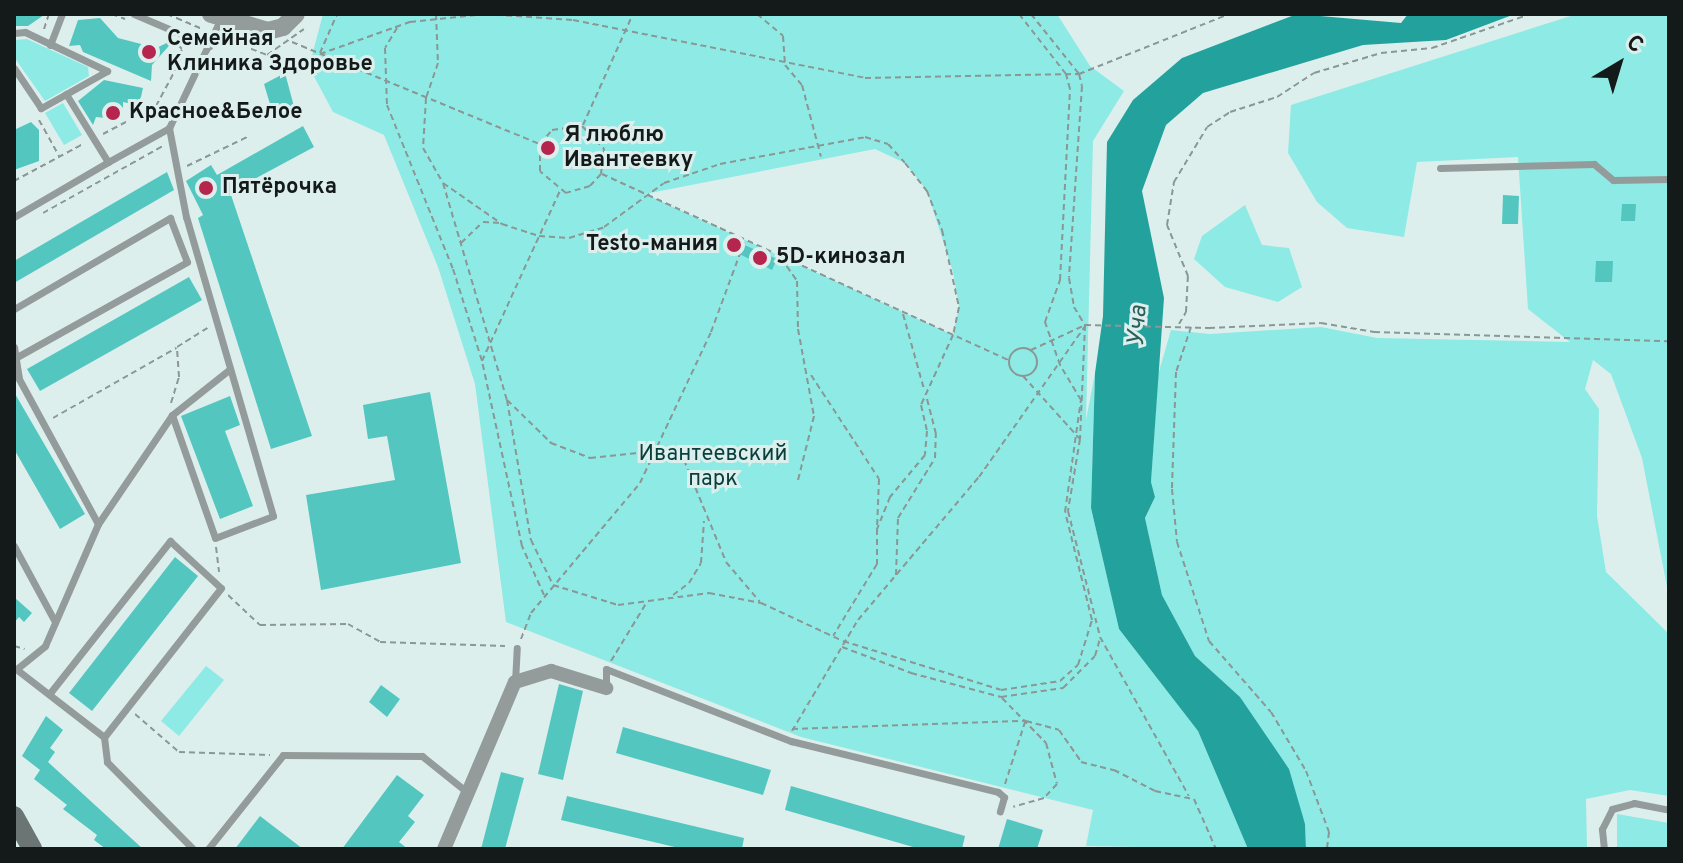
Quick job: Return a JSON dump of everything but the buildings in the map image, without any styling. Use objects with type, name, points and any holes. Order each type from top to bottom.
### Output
[{"type":"main road","points":[[14,816],[32,849]]},
{"type":"street","points":[[215,22],[248,28],[291,28]]},
{"type":"street","points":[[444,849],[515,682],[551,671],[606,688]]},
{"type":"lane","points":[[51,44],[62,14]]},
{"type":"lane","points":[[134,14],[209,46]]},
{"type":"lane","points":[[14,217],[169,128],[209,46],[215,22]]},
{"type":"lane","points":[[14,33],[25,32],[107,71],[41,108],[14,68]]},
{"type":"lane","points":[[66,94],[108,162]]},
{"type":"lane","points":[[169,128],[177,171],[230,369],[273,516],[215,538],[172,415]]},
{"type":"lane","points":[[1440,168],[1594,164],[1613,180],[1669,179]]},
{"type":"lane","points":[[14,309],[170,218],[187,262],[19,356]]},
{"type":"lane","points":[[14,347],[19,356],[16,380],[98,524]]},
{"type":"lane","points":[[193,849],[107,762],[104,737],[16,669],[45,646],[98,524],[172,415],[230,369]]},
{"type":"lane","points":[[50,693],[170,541],[221,588],[104,737]]},
{"type":"lane","points":[[14,546],[54,620]]},
{"type":"lane","points":[[515,682],[517,648]]},
{"type":"lane","points":[[606,688],[606,669],[791,741],[1002,793],[1000,811]]},
{"type":"lane","points":[[208,849],[283,755],[422,756],[467,792]]},
{"type":"lane","points":[[1604,849],[1602,829],[1612,809],[1634,803],[1669,810]]},
{"type":"path","points":[[49,14],[41,37],[51,44]]},
{"type":"path","points":[[112,14],[136,24]]},
{"type":"path","points":[[167,14],[215,22],[267,55],[291,28],[320,54],[540,144]]},
{"type":"path","points":[[320,54],[337,14]]},
{"type":"path","points":[[436,14],[438,63],[426,98],[423,148],[443,183],[488,346],[507,400],[531,540],[553,585],[618,605],[646,604],[672,595],[709,593],[761,603],[843,641],[1001,690],[1060,681],[1078,665],[1092,620],[1065,512],[1079,438],[1081,400],[1060,365],[1045,322],[1060,280],[1070,89],[1066,74],[1019,14]]},
{"type":"path","points":[[320,54],[397,27],[486,14],[625,30],[785,65],[865,78],[1079,74],[1229,14]]},
{"type":"path","points":[[582,126],[633,14]]},
{"type":"path","points":[[757,14],[783,36],[785,65],[802,85],[821,157]]},
{"type":"path","points":[[1031,14],[1079,74],[1069,278],[1074,307],[1085,325],[1079,438],[1068,511],[1100,637],[1194,799],[1216,849]]},
{"type":"path","points":[[1178,325],[1186,312],[1188,276],[1167,225],[1174,182],[1207,127],[1230,112],[1277,97],[1314,73],[1381,53],[1432,48],[1530,14]]},
{"type":"path","points":[[397,27],[385,48],[386,82],[396,134],[453,269],[482,361],[522,546],[544,596]]},
{"type":"path","points":[[14,186],[15,181],[156,106],[182,49],[172,39]]},
{"type":"path","points":[[36,114],[60,157]]},
{"type":"path","points":[[582,126],[604,149],[601,174],[584,189],[560,190],[540,171],[540,144],[552,130],[582,126]]},
{"type":"path","points":[[43,213],[164,145],[177,171],[247,137]]},
{"type":"path","points":[[460,244],[483,222],[502,224],[539,236],[569,238],[604,227],[643,194],[720,164],[865,137],[888,144],[927,191],[953,272],[959,307],[953,335],[921,405],[927,431],[925,455],[890,497],[877,529]]},
{"type":"path","points":[[601,174],[1009,360]]},
{"type":"path","points":[[443,183],[502,224]]},
{"type":"path","points":[[482,361],[560,190]]},
{"type":"path","points":[[215,538],[221,588],[260,625],[348,624],[380,642],[517,648],[531,613],[640,483],[657,451],[745,240]]},
{"type":"path","points":[[779,256],[797,281],[798,329],[810,374],[814,416],[798,480]]},
{"type":"path","points":[[896,577],[898,518],[935,458],[936,434],[903,312]]},
{"type":"path","points":[[1079,438],[1023,376],[1011,370],[1009,360],[1017,349],[1031,350],[1085,325],[1321,323],[1374,332],[1668,341]]},
{"type":"path","points":[[43,424],[213,324]]},
{"type":"path","points":[[791,741],[792,729],[843,641],[1039,395],[1085,325]]},
{"type":"path","points":[[1191,326],[1176,372],[1172,489],[1177,542],[1209,641],[1271,712],[1306,771],[1329,832],[1327,849]]},
{"type":"path","points":[[172,415],[171,390],[179,377],[177,347]]},
{"type":"path","points":[[1023,376],[1036,366],[1031,350]]},
{"type":"path","points":[[810,374],[879,479],[877,564],[833,636]]},
{"type":"path","points":[[507,400],[551,443],[590,458],[657,451],[684,460],[704,518],[726,562],[761,603]]},
{"type":"path","points":[[672,595],[689,583],[701,563],[704,518]]},
{"type":"path","points":[[606,669],[646,604]]},
{"type":"path","points":[[839,647],[911,673],[1001,697],[1063,688],[1095,656],[1100,637]]},
{"type":"path","points":[[1000,811],[1044,798],[1057,784],[1046,743],[1001,697]]},
{"type":"path","points":[[126,708],[179,752],[283,755]]},
{"type":"path","points":[[792,729],[1026,721],[1059,730],[1081,762],[1114,770],[1155,791],[1194,799]]},
{"type":"path","points":[[1002,793],[1026,721]]},
{"type":"green space","name":"Ивантеевский парк","points":[[323,14],[1057,14],[1090,66],[1124,91],[1093,141],[1086,420],[1095,373],[1091,508],[1119,629],[1198,731],[1248,849],[1086,846],[1093,810],[801,737],[506,622],[475,384],[438,267],[384,135],[333,112],[309,67]],"holes":[[[875,149],[905,163],[927,191],[953,272],[959,307],[953,335],[645,194]]]},
{"type":"green space","points":[[1577,14],[1669,14],[1669,597],[1642,458],[1611,374],[1593,360],[1585,389],[1599,409],[1597,516],[1606,572],[1669,634],[1669,796],[1630,790],[1586,799],[1587,849],[1306,849],[1305,824],[1240,697],[1195,656],[1162,595],[1145,518],[1155,497],[1151,482],[1158,375],[1171,330],[1210,334],[1321,327],[1377,338],[1570,342],[1528,309],[1518,157],[1417,162],[1404,237],[1347,228],[1317,202],[1288,153],[1291,105]]},
{"type":"green space","points":[[27,39],[88,67],[89,76],[45,101],[14,57],[14,40]]},
{"type":"green space","points":[[63,103],[82,135],[64,145],[45,113]]},
{"type":"green space","points":[[1245,205],[1262,245],[1289,248],[1302,287],[1278,302],[1225,287],[1194,259],[1202,236]]},
{"type":"green space","points":[[206,666],[224,680],[179,736],[161,721]]},
{"type":"green space","points":[[1617,814],[1669,823],[1669,849],[1617,849]]},
{"type":"water","name":"Уча","points":[[1297,14],[1401,23],[1408,14],[1515,14],[1446,40],[1363,45],[1203,93],[1166,125],[1142,191],[1164,298],[1151,482],[1155,497],[1145,518],[1162,595],[1195,656],[1240,697],[1289,769],[1305,824],[1306,849],[1248,849],[1198,731],[1119,629],[1091,508],[1095,373],[1103,316],[1107,142],[1133,100],[1182,58]]},
{"type":"place","name":"Семейная Клиника Здоровье","points":[[149,52]]},
{"type":"place","name":"Красное&Белое","points":[[113,113]]},
{"type":"place","name":"Я люблю Ивантеевку","points":[[548,148]]},
{"type":"place","name":"Пятёрочка","points":[[206,188]]},
{"type":"place","name":"Testo-мания","points":[[734,245]]},
{"type":"place","name":"5D-кинозал","points":[[760,258]]}]
